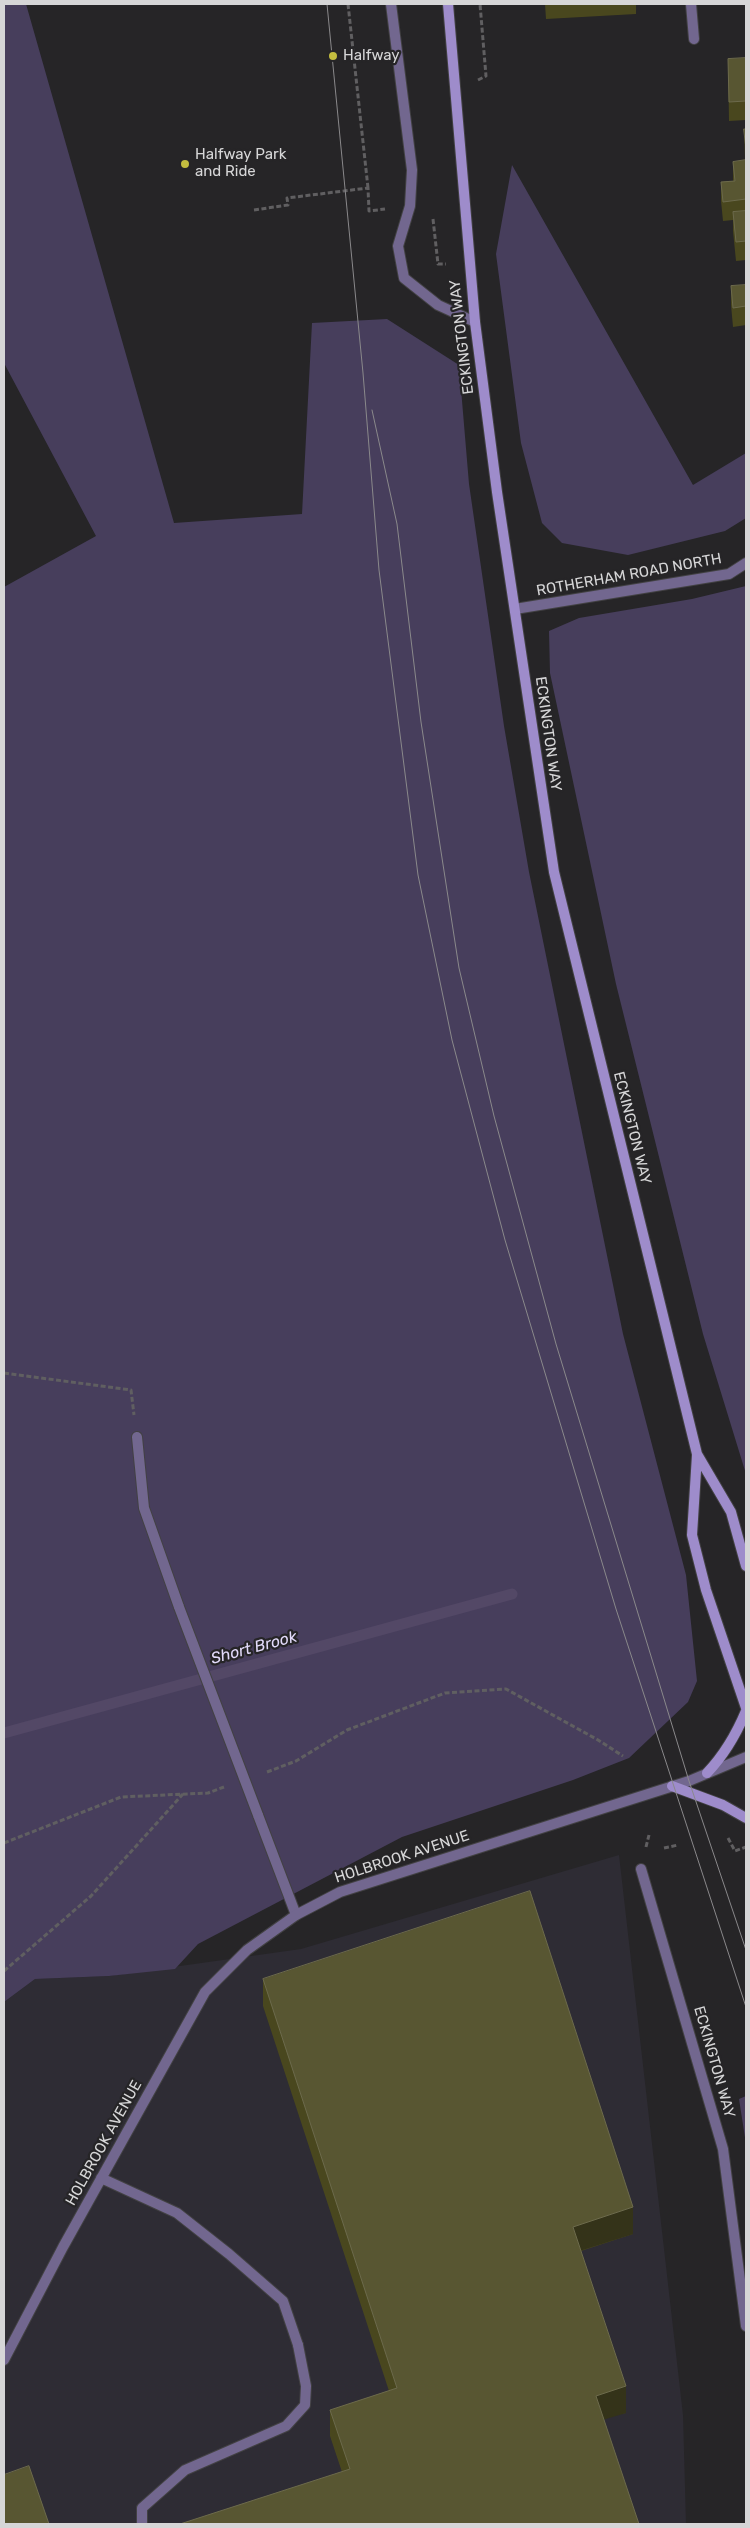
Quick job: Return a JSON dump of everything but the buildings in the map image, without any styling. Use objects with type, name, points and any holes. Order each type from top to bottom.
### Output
[{"type":"main road","name":"ECKINGTON WAY","points":[[448,4],[475,322],[554,872],[697,1454],[731,1512],[746,1566]]},
{"type":"main road","name":"ECKINGTON WAY","points":[[697,1454],[692,1536],[706,1590],[746,1710]]},
{"type":"main road","points":[[707,1772],[723,1757],[735,1736],[746,1710]]},
{"type":"main road","points":[[672,1786],[715,1802],[746,1818]]},
{"type":"street","points":[[391,4],[412,170],[410,206],[398,246],[404,278],[438,305],[475,322]]},
{"type":"street","points":[[691,4],[694,39]]},
{"type":"street","name":"ROTHERHAM ROAD NORTH","points":[[515,609],[729,574],[746,563]]},
{"type":"street","points":[[137,1437],[144,1508],[179,1607],[296,1915]]},
{"type":"street","name":"HOLBROOK AVENUE","points":[[4,2360],[101,2178],[205,1992],[247,1950],[296,1915],[340,1892],[672,1786],[746,1758]]},
{"type":"street","name":"ECKINGTON WAY","points":[[641,1869],[723,2149],[746,2326]]},
{"type":"street","points":[[101,2178],[177,2213],[229,2254],[282,2301],[298,2346],[306,2386],[305,2406],[286,2426],[185,2470],[142,2508],[142,2524]]},
{"type":"path","points":[[348,4],[369,211],[431,204],[438,264],[469,262]]},
{"type":"path","points":[[456,92],[486,76],[480,4]]},
{"type":"path","points":[[254,210],[288,206],[287,198],[368,188]]},
{"type":"path","points":[[4,1373],[131,1390],[137,1437]]},
{"type":"path","points":[[261,1774],[296,1761],[347,1730],[445,1693],[506,1689],[623,1756]]},
{"type":"path","points":[[4,1843],[121,1797],[208,1793],[225,1787]]},
{"type":"path","points":[[4,1971],[91,1896],[183,1794]]},
{"type":"path","points":[[726,1836],[731,1840],[735,1851],[746,1847]]},
{"type":"path","points":[[664,1848],[678,1845]]},
{"type":"shaded area","points":[[4,4],[26,4],[174,523],[302,514],[312,323],[387,319],[459,365],[469,484],[504,726],[529,872],[623,1334],[686,1575],[697,1681],[688,1702],[629,1758],[573,1780],[402,1837],[198,1944],[175,1969],[109,1976],[35,1979],[4,2002],[4,587],[96,536],[4,363]]},
{"type":"shaded area","points":[[512,165],[693,485],[746,453],[746,518],[725,531],[628,555],[562,543],[542,523],[521,443],[496,254]]},
{"type":"shaded area","points":[[746,586],[746,1474],[703,1334],[616,984],[550,673],[549,631],[579,618],[692,599]]},
{"type":"shaded area","points":[[619,1855],[683,2415],[686,2524],[4,2524],[4,2002],[35,1979],[109,1976],[301,1949]]},
{"type":"shaded area","points":[[746,2096],[746,2144],[739,2099]]},
{"type":"waterway","name":"Short Brook","points":[[4,1733],[512,1594]]},
{"type":"tram line","points":[[327,4],[363,373],[379,570],[418,875],[452,1040],[505,1240],[616,1609],[746,2007]]},
{"type":"tram line","points":[[372,410],[397,524],[421,722],[459,968],[494,1116],[556,1344],[689,1781],[746,1950]]},
{"type":"place","name":"Halfway","points":[[333,56]]},
{"type":"place","name":"Halfway Park and Ride","points":[[185,164]]}]
